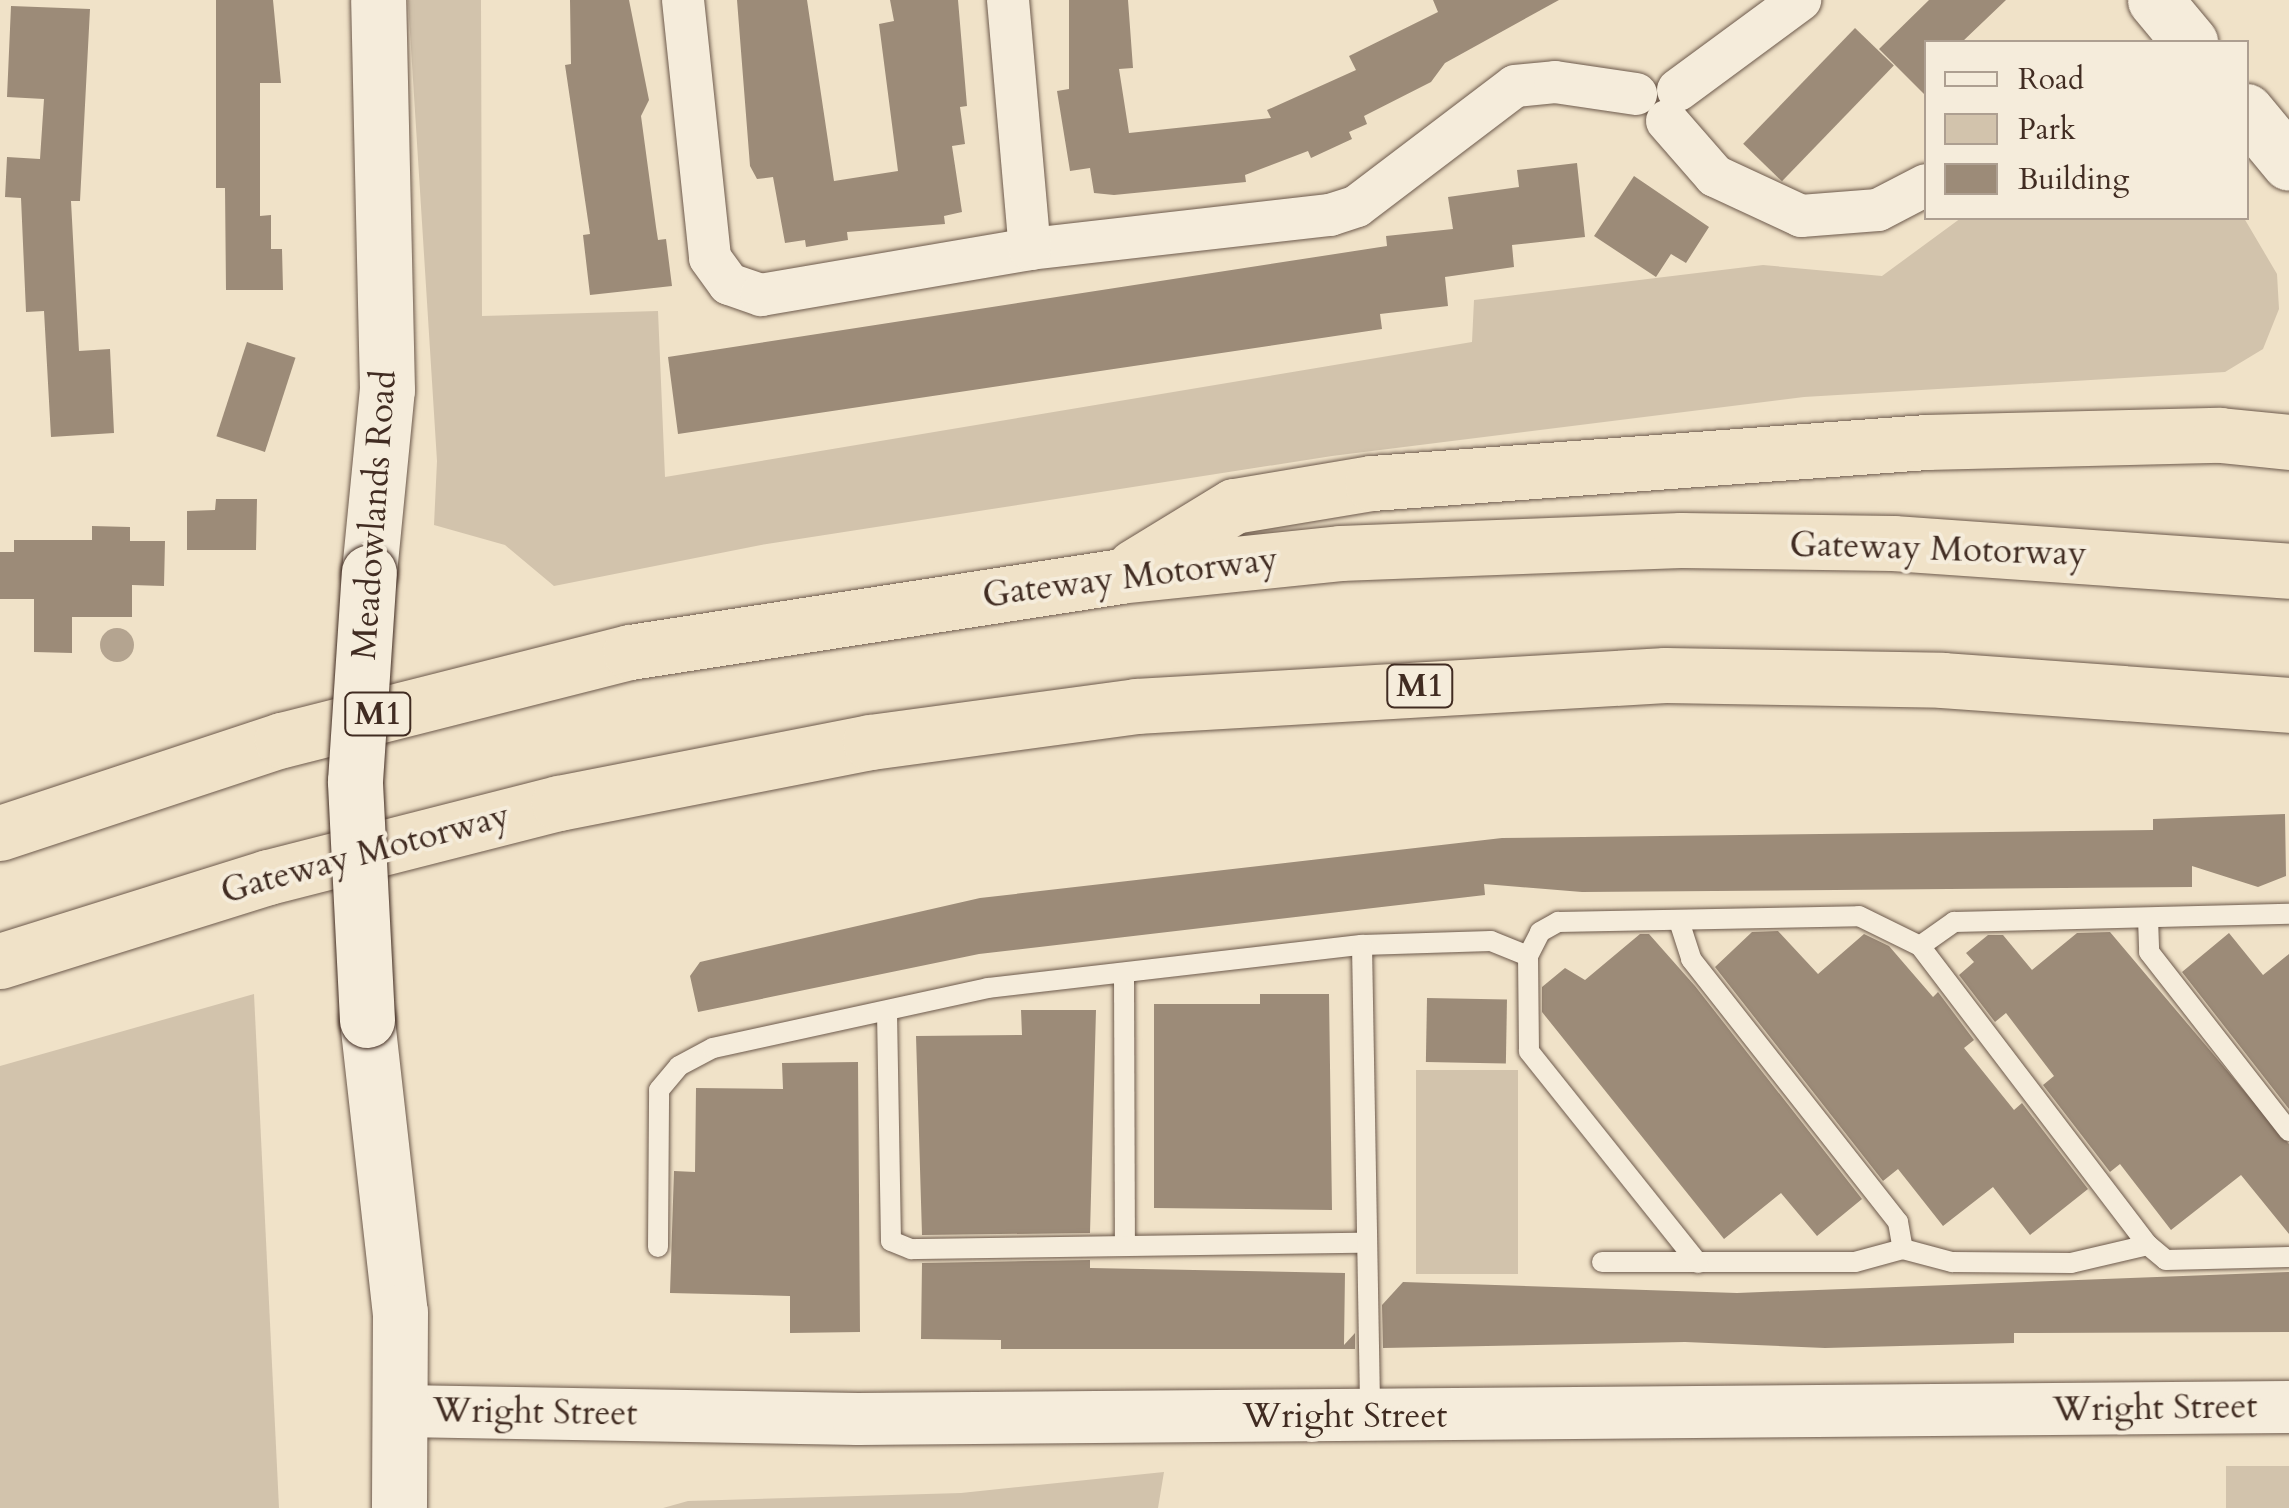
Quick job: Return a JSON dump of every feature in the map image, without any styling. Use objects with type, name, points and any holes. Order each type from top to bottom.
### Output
[{"type":"highway","points":[[2220,435],[2289,398]]},
{"type":"highway","points":[[1119,576],[1234,506],[1372,483],[1785,449],[2220,435],[2289,442]]},
{"type":"highway","name":"Gateway Motorway","points":[[0,833],[282,740],[630,652],[1119,576],[1340,552],[1681,540],[1893,543],[2289,571]]},
{"type":"highway","name":"Gateway Motorway","points":[[0,960],[232,887],[558,803],[870,742],[1136,706],[1666,674],[1942,680],[2289,705]]},
{"type":"main road","name":"Meadowlands Road","points":[[378,0],[386,390],[355,781],[367,1020],[400,1312],[399,1508]]},
{"type":"main road","points":[[2155,0],[2188,40]]},
{"type":"main road","points":[[2249,115],[2289,163]]},
{"type":"street","points":[[683,0],[710,258],[729,284],[761,295],[1030,249],[1330,215],[1357,206],[1515,86],[1555,82],[1660,102],[1715,176],[1801,216],[1878,210],[1924,187]]},
{"type":"street","points":[[1008,0],[1030,249]]},
{"type":"street","points":[[1660,102],[1800,0]]},
{"type":"street","name":"Wright Street","points":[[402,1411],[1370,1416],[2289,1407]]},
{"type":"lane","points":[[1920,946],[1954,922],[2289,914]]},
{"type":"lane","points":[[1698,1263],[1529,1051],[1528,956],[1540,932],[1558,922],[1859,916],[1920,946],[2148,1245],[2166,1260],[2289,1257]]},
{"type":"lane","points":[[2148,918],[2149,952],[2289,1132]]},
{"type":"lane","points":[[1679,921],[1691,959],[1898,1222],[1903,1249]]},
{"type":"lane","points":[[658,1247],[659,1090],[680,1066],[713,1048],[988,988],[1362,945],[1491,941],[1528,956]]},
{"type":"lane","points":[[1362,945],[1370,1416]]},
{"type":"lane","points":[[1124,975],[1125,1246]]},
{"type":"lane","points":[[886,1012],[892,1241],[911,1249],[1366,1242]]},
{"type":"lane","points":[[1602,1262],[1855,1262],[1903,1249],[1952,1262],[2071,1263],[2148,1245]]},
{"type":"green space","points":[[408,0],[481,0],[482,316],[658,311],[665,477],[1472,342],[1474,300],[1763,265],[1882,276],[1958,220],[2245,220],[2277,274],[2279,309],[2263,349],[2225,372],[1804,397],[1332,456],[761,545],[554,586],[505,545],[434,525],[437,461]]},
{"type":"green space","points":[[254,994],[279,1508],[0,1508],[0,1066]]},
{"type":"green space","points":[[1416,1070],[1518,1070],[1518,1274],[1416,1274]]},
{"type":"green space","points":[[2226,1466],[2289,1466],[2289,1508],[2226,1508]]},
{"type":"green space","points":[[1164,1472],[1158,1508],[663,1508],[688,1501],[961,1493]]},
{"type":"shaded area","points":[[117,628],[129,633],[134,645],[129,657],[117,662],[105,657],[100,645],[105,633]]},
{"type":"building","points":[[216,0],[273,0],[281,83],[260,83],[260,216],[271,215],[271,249],[282,249],[283,290],[226,290],[225,188],[216,188]]},
{"type":"building","points":[[570,0],[629,0],[649,100],[641,116],[656,227],[658,240],[666,239],[672,286],[590,295],[583,235],[590,234],[565,65],[571,64]]},
{"type":"building","points":[[737,0],[807,0],[834,181],[898,171],[879,24],[894,21],[890,0],[958,0],[967,106],[960,107],[965,144],[952,146],[962,212],[944,216],[945,224],[847,232],[848,240],[806,247],[805,240],[785,243],[773,177],[757,179],[750,166]]},
{"type":"building","points":[[1069,0],[1128,0],[1133,68],[1119,69],[1129,133],[1271,118],[1267,110],[1356,70],[1349,56],[1438,12],[1433,0],[1559,0],[1445,63],[1431,82],[1364,116],[1367,124],[1349,132],[1352,139],[1311,158],[1308,151],[1245,175],[1246,182],[1114,195],[1094,193],[1090,168],[1070,171],[1057,91],[1069,89]]},
{"type":"building","points":[[1929,0],[2006,0],[1964,40],[1924,40],[1924,94],[1879,49]]},
{"type":"building","points":[[11,6],[90,9],[80,201],[71,201],[79,351],[110,349],[114,433],[51,437],[44,311],[26,312],[21,198],[5,197],[7,157],[40,159],[44,99],[7,97]]},
{"type":"building","points":[[1855,28],[1894,66],[1782,181],[1743,144]]},
{"type":"building","points":[[1577,163],[1585,237],[1512,245],[1514,267],[1445,277],[1448,306],[1380,314],[1382,329],[678,434],[668,357],[1387,246],[1386,236],[1453,229],[1448,197],[1519,187],[1517,170]]},
{"type":"building","points":[[1634,176],[1709,227],[1686,263],[1671,254],[1656,277],[1594,236]]},
{"type":"building","points":[[247,342],[296,358],[265,452],[216,436]]},
{"type":"building","points":[[216,499],[257,499],[256,550],[187,550],[187,511],[215,510]]},
{"type":"building","points":[[92,526],[130,527],[130,541],[165,541],[164,586],[132,585],[132,617],[72,617],[72,653],[34,652],[34,599],[0,599],[0,552],[14,552],[14,540],[92,540]]},
{"type":"building","points":[[2285,814],[2286,876],[2258,887],[2192,866],[2192,887],[1582,892],[1484,884],[1485,895],[979,954],[698,1012],[690,976],[700,962],[980,898],[1502,838],[2153,830],[2153,819]]},
{"type":"building","points":[[1778,931],[1818,974],[1864,934],[1889,946],[1933,997],[1938,992],[1974,1040],[1964,1048],[2014,1110],[2022,1103],[2088,1189],[2030,1235],[1993,1187],[1943,1226],[1898,1169],[1883,1181],[1715,967],[1752,932]]},
{"type":"building","points":[[2110,932],[2289,1144],[2289,1234],[2241,1175],[2171,1230],[2120,1164],[2110,1172],[2043,1085],[2054,1076],[2006,1013],[1995,1022],[1959,975],[1974,962],[1966,953],[1988,935],[2003,935],[2032,970],[2077,933]]},
{"type":"building","points":[[2229,933],[2263,975],[2289,954],[2289,1109],[2182,972]]},
{"type":"building","points":[[1640,934],[1649,934],[1695,986],[1862,1199],[1817,1236],[1781,1193],[1724,1239],[1542,1012],[1542,987],[1565,968],[1585,980]]},
{"type":"building","points":[[1260,994],[1329,994],[1332,1210],[1154,1208],[1154,1004],[1260,1004]]},
{"type":"building","points":[[1427,998],[1507,999],[1506,1063],[1426,1062]]},
{"type":"building","points":[[1021,1010],[1096,1010],[1090,1233],[922,1235],[916,1036],[1022,1035]]},
{"type":"building","points":[[858,1062],[860,1332],[790,1333],[790,1296],[670,1293],[674,1171],[695,1172],[696,1088],[783,1089],[782,1063]]},
{"type":"building","points":[[1090,1260],[1090,1268],[1345,1273],[1344,1345],[1355,1333],[1355,1349],[1001,1349],[1001,1340],[921,1339],[922,1263]]},
{"type":"building","points":[[2289,1272],[2289,1332],[2014,1333],[2014,1343],[1825,1348],[1685,1342],[1383,1348],[1382,1305],[1403,1282],[1737,1293]]}]
